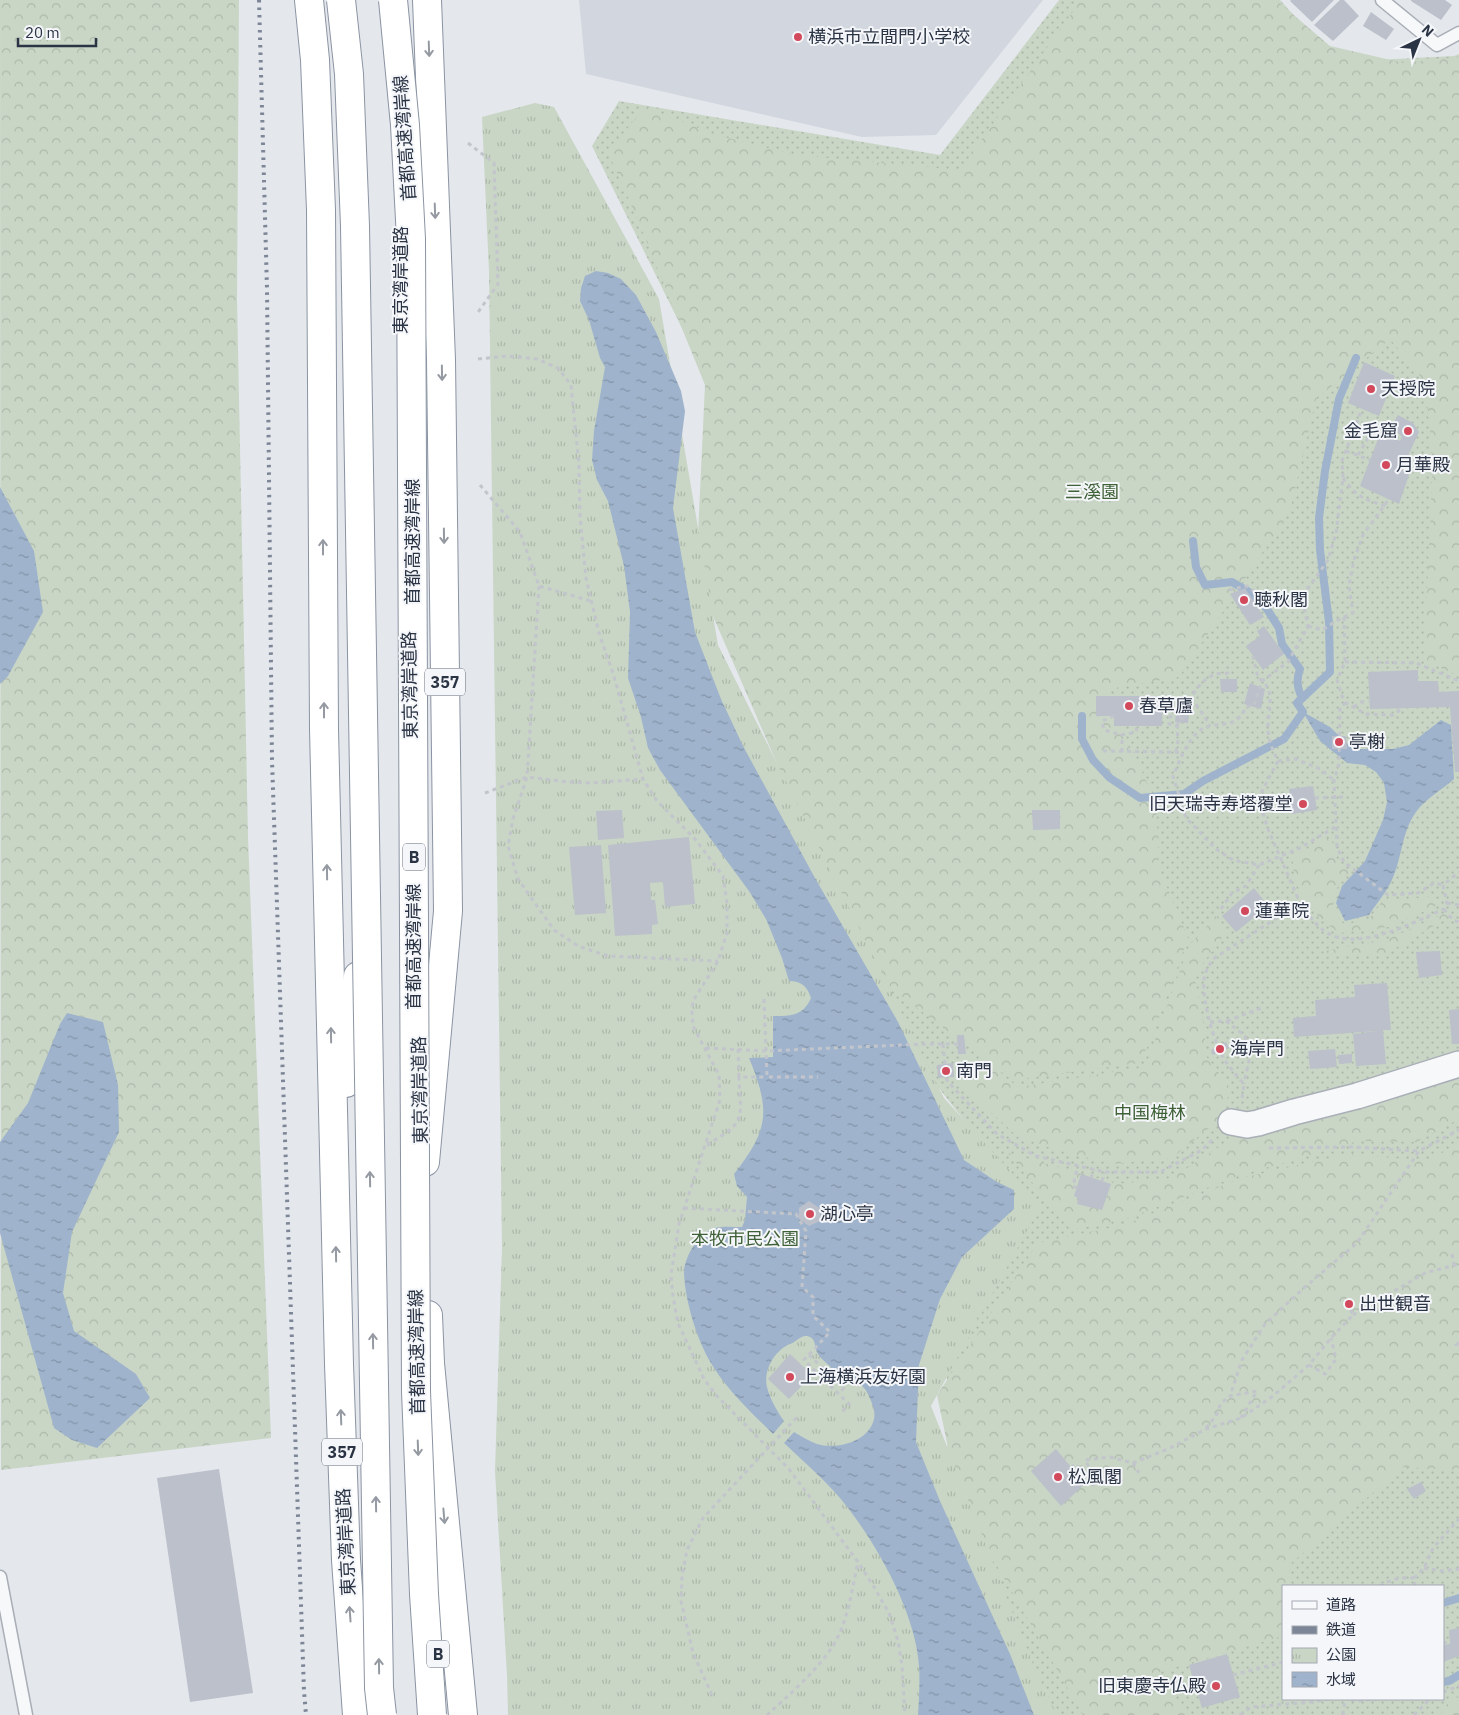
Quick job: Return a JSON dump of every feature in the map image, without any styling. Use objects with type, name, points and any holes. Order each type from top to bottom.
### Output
[{"type":"highway","name":"東京湾岸道路","points":[[309,0],[315,60],[321,210],[324,729],[339,1364],[346,1560],[357,1715]]},
{"type":"highway","points":[[341,0],[350,92],[355,226],[379,1688],[382,1715]]},
{"type":"highway","name":"東京湾岸道路","points":[[335,1188],[372,839],[360,140],[354,39],[348,0]]},
{"type":"highway","name":"東京湾岸道路","points":[[380,0],[391,56],[402,240],[402,366],[418,1031],[430,1363],[463,1715]]},
{"type":"highway","name":"首都高速湾岸線","points":[[393,0],[405,125],[411,239],[416,1391],[424,1594],[432,1715]]},
{"type":"highway","name":"東京湾岸道路","points":[[423,1192],[448,911],[441,360],[427,0]]},
{"type":"highway","name":"B","points":[[424,1594],[442,1667],[445,1715]]},
{"type":"street","points":[[1231,1122],[1247,1125],[1258,1123],[1356,1096],[1459,1064]]},
{"type":"lane","points":[[1382,0],[1437,45],[1459,33]]},
{"type":"lane","points":[[0,1577],[26,1715]]},
{"type":"path","points":[[468,144],[494,163],[498,284],[476,315]]},
{"type":"path","points":[[478,359],[507,356],[537,359],[558,368],[571,385],[579,465],[580,516],[586,578],[598,633],[613,673],[643,779],[657,801],[695,839],[723,876],[727,903],[727,933],[718,961],[693,1001],[692,1013],[693,1026],[720,1075],[720,1100],[679,1224],[671,1276],[678,1322],[704,1379],[716,1395],[789,1469],[858,1562],[889,1614],[898,1641],[902,1666],[905,1715]]},
{"type":"path","points":[[1336,827],[1300,848],[1259,865],[1233,860],[1216,849],[1186,818],[1173,776],[1183,754],[1196,734],[1210,725],[1230,724],[1237,721],[1242,716],[1246,707],[1254,705],[1262,681],[1288,662],[1308,626],[1304,607],[1306,592],[1328,560],[1336,533],[1343,478],[1342,461],[1362,409]]},
{"type":"path","points":[[1358,455],[1370,435],[1381,427],[1396,430]]},
{"type":"path","points":[[1346,451],[1370,460]]},
{"type":"path","points":[[1343,478],[1354,494],[1385,506]]},
{"type":"path","points":[[480,484],[520,532],[539,586],[527,777],[513,819],[508,846],[518,879],[554,930],[578,946],[608,956],[718,961]]},
{"type":"path","points":[[1308,626],[1322,630],[1353,613],[1350,584],[1354,560],[1363,535],[1389,499]]},
{"type":"path","points":[[539,586],[591,601]]},
{"type":"path","points":[[1229,590],[1247,586],[1268,602],[1284,606],[1304,607]]},
{"type":"path","points":[[1257,607],[1268,602]]},
{"type":"path","points":[[1344,617],[1344,662],[1337,680],[1342,696],[1346,702],[1366,714],[1393,715],[1403,708]]},
{"type":"path","points":[[1253,656],[1258,678],[1268,690],[1271,700],[1268,730],[1271,747],[1278,762]]},
{"type":"path","points":[[1344,662],[1416,663],[1459,681]]},
{"type":"path","points":[[1176,752],[1178,741],[1177,726],[1180,718],[1184,719],[1191,697],[1201,684],[1215,674],[1228,674],[1228,678]]},
{"type":"path","points":[[1163,696],[1178,705]]},
{"type":"path","points":[[1191,697],[1210,725]]},
{"type":"path","points":[[1177,726],[1169,724],[1170,713],[1178,705],[1191,697]]},
{"type":"path","points":[[1354,707],[1360,702],[1369,701]]},
{"type":"path","points":[[1346,702],[1340,707],[1340,764],[1334,780],[1337,848],[1344,862],[1388,895],[1418,893],[1434,883],[1443,885]]},
{"type":"path","points":[[1114,716],[1102,721],[1104,730],[1122,735],[1136,732],[1137,726]]},
{"type":"path","points":[[1122,735],[1122,752]]},
{"type":"path","points":[[1103,750],[1176,752],[1183,754]]},
{"type":"path","points":[[1278,762],[1296,759],[1320,769],[1334,780]]},
{"type":"path","points":[[1278,762],[1262,791],[1261,807],[1300,903],[1313,921],[1327,933],[1348,940],[1385,934],[1444,909],[1447,902],[1443,885]]},
{"type":"path","points":[[485,793],[527,777],[590,783],[643,779]]},
{"type":"path","points":[[1315,798],[1346,796]]},
{"type":"path","points":[[1220,909],[1232,893],[1246,886],[1259,865]]},
{"type":"path","points":[[1443,885],[1459,872]]},
{"type":"path","points":[[1447,902],[1459,905]]},
{"type":"path","points":[[1244,1084],[1224,1058],[1213,1035],[1204,980],[1208,968],[1214,959],[1300,903]]},
{"type":"path","points":[[1444,909],[1453,920],[1459,922]]},
{"type":"path","points":[[764,999],[766,1077]]},
{"type":"path","points":[[1210,1022],[1226,1021],[1261,1008]]},
{"type":"path","points":[[946,1078],[997,1134],[1036,1156],[1105,1172],[1160,1172],[1202,1150],[1231,1122],[1239,1107],[1249,1060],[1245,1036],[1226,1021]]},
{"type":"path","points":[[943,1044],[945,1064]]},
{"type":"path","points":[[705,1048],[766,1051],[957,1044]]},
{"type":"path","points":[[706,1146],[732,1128],[738,1121],[740,1108],[738,1049]]},
{"type":"path","points":[[739,1076],[818,1077]]},
{"type":"path","points":[[1230,1396],[1242,1360],[1265,1324],[1357,1243],[1419,1151],[1459,1130]]},
{"type":"path","points":[[1266,1148],[1354,1147],[1419,1151]]},
{"type":"path","points":[[1077,1188],[1072,1186],[1078,1166]]},
{"type":"path","points":[[1091,1178],[1094,1170]]},
{"type":"path","points":[[1102,1181],[1105,1172]]},
{"type":"path","points":[[684,1208],[796,1214],[806,1231],[802,1287],[813,1297],[813,1316],[830,1332],[804,1360],[849,1404],[841,1413]]},
{"type":"path","points":[[1452,1254],[1454,1265]]},
{"type":"path","points":[[1071,1468],[1075,1464],[1093,1485],[1097,1481],[1085,1460],[1110,1457],[1133,1463],[1170,1448],[1206,1429],[1241,1418],[1273,1396],[1309,1366],[1331,1338],[1353,1315],[1425,1273],[1459,1264]]},
{"type":"path","points":[[1350,1309],[1353,1315]]},
{"type":"path","points":[[1309,1366],[1325,1374],[1336,1360],[1331,1338]]},
{"type":"path","points":[[1459,1343],[1456,1345],[1459,1348]]},
{"type":"path","points":[[809,1355],[844,1388],[838,1393]]},
{"type":"path","points":[[1206,1429],[1216,1416],[1221,1403],[1230,1396],[1257,1392],[1241,1418]]},
{"type":"path","points":[[712,1695],[693,1653],[681,1601],[682,1576],[687,1550],[703,1518],[798,1416]]},
{"type":"path","points":[[1133,1463],[1139,1473]]},
{"type":"path","points":[[1381,1585],[1402,1577],[1414,1578],[1424,1568],[1433,1548],[1459,1519]]},
{"type":"path","points":[[767,1715],[811,1674],[834,1644],[849,1606],[858,1562]]},
{"type":"path","points":[[1424,1568],[1459,1570]]},
{"type":"path","points":[[1414,1578],[1415,1585]]},
{"type":"path","points":[[1444,1642],[1450,1644]]},
{"type":"path","points":[[1233,1675],[1282,1662]]},
{"type":"path","points":[[1444,1692],[1459,1686]]},
{"type":"path","points":[[1240,1715],[1251,1707],[1323,1700]]},
{"type":"path","points":[[1342,1715],[1344,1700]]},
{"type":"path","points":[[1354,1700],[1366,1700]]},
{"type":"path","points":[[1414,1715],[1429,1700]]},
{"type":"shaded area","name":"横浜市立間門小学校","points":[[579,0],[1043,0],[936,135],[862,137],[586,74]]},
{"type":"green space","points":[[0,0],[239,0],[237,300],[248,837],[271,1438],[1,1470]]},
{"type":"green space","name":"三溪園","points":[[1059,0],[1280,0],[1336,62],[1454,56],[1459,54],[1459,1715],[1051,1715],[948,1493],[946,1307],[1027,1201],[899,1037],[735,639],[715,395],[592,146],[619,101],[940,155]]},
{"type":"green space","points":[[1081,0],[1276,0],[1330,46],[1404,63],[1459,57],[1459,676],[1424,660],[1433,461],[1425,382],[1390,339],[1316,399],[1290,511],[1179,677],[1104,690],[1156,802],[1159,868],[1188,938],[1152,1038],[1139,1063],[1012,1080],[891,988],[821,865],[696,577],[705,385],[608,152],[645,107],[716,135],[796,155],[960,170]]},
{"type":"green space","name":"本牧市民公園","points":[[535,103],[554,107],[659,299],[718,645],[944,1098],[1041,1205],[931,1406],[1035,1669],[1057,1715],[508,1715],[495,1471],[502,1248],[489,272],[482,117]]},
{"type":"green space","points":[[1331,837],[1338,863],[1349,872],[1338,886],[1332,907],[1344,925],[1369,919],[1384,899],[1396,901],[1434,896],[1438,905],[1388,927],[1339,933],[1312,910],[1300,891],[1293,868],[1293,856]]},
{"type":"green space","points":[[1444,914],[1449,917],[1385,954],[1319,957],[1325,951],[1386,940]]},
{"type":"green space","name":"中国梅林","points":[[1216,916],[1227,931],[1194,975],[1204,1028],[1206,1056],[1231,1089],[1219,1120],[1172,1158],[1113,1164],[1057,1150],[1018,1137],[956,1080],[968,1054],[1019,1087],[1145,1067],[1189,946]]},
{"type":"green space","points":[[1459,1072],[1459,1119],[1417,1142],[1358,1141],[1238,1176],[1126,1219],[1071,1230],[1008,1153],[1118,1184],[1172,1178],[1240,1133]]},
{"type":"green space","points":[[1459,1144],[1459,1470],[1403,1467],[1289,1565],[1291,1585],[1282,1585],[1282,1636],[1159,1672],[1186,1715],[1083,1715],[959,1500],[937,1395],[1038,1243],[1123,1225],[1242,1178],[1347,1154],[1427,1161]]},
{"type":"green space","points":[[1459,1697],[1459,1715],[1440,1715],[1450,1700]]},
{"type":"water","points":[[596,271],[608,273],[621,279],[636,295],[656,332],[681,391],[685,411],[673,508],[695,632],[721,699],[743,746],[815,878],[898,1022],[964,1160],[997,1182],[1014,1190],[1014,1209],[962,1257],[940,1299],[919,1365],[916,1442],[940,1501],[1010,1654],[1034,1715],[918,1715],[919,1666],[916,1646],[911,1625],[894,1583],[872,1542],[841,1499],[826,1482],[784,1443],[794,1432],[814,1443],[825,1446],[842,1445],[859,1439],[871,1427],[874,1419],[874,1409],[868,1394],[862,1386],[837,1372],[823,1360],[819,1356],[815,1344],[810,1337],[803,1337],[785,1347],[771,1361],[767,1374],[767,1387],[774,1405],[784,1421],[773,1434],[720,1377],[708,1358],[693,1322],[684,1273],[690,1253],[698,1240],[709,1230],[721,1227],[742,1227],[745,1220],[747,1197],[737,1186],[734,1174],[754,1144],[763,1118],[761,1091],[749,1058],[773,1057],[773,1016],[796,1014],[808,1004],[811,998],[808,990],[803,985],[789,981],[766,919],[749,891],[660,770],[648,748],[641,717],[628,678],[630,612],[624,566],[608,501],[597,480],[592,460],[594,431],[605,367],[600,358],[589,320],[580,301],[581,288],[585,276]]},
{"type":"water","points":[[0,487],[34,551],[43,612],[8,676],[0,684]]},
{"type":"water","points":[[1303,712],[1330,727],[1353,749],[1393,749],[1409,745],[1441,720],[1451,725],[1454,779],[1420,807],[1411,820],[1404,838],[1395,874],[1386,891],[1369,915],[1345,921],[1336,903],[1342,886],[1365,861],[1383,820],[1387,802],[1384,783],[1376,772],[1365,765],[1347,763],[1320,741]]},
{"type":"water","points":[[67,1013],[103,1022],[118,1085],[119,1132],[72,1232],[63,1293],[74,1331],[136,1374],[150,1398],[97,1448],[72,1440],[54,1428],[0,1233],[0,1142],[28,1103],[60,1024]]},
{"type":"building","points":[[1291,0],[1334,0],[1312,22]]},
{"type":"building","points":[[1340,0],[1344,0],[1359,16],[1333,41],[1314,25]]},
{"type":"building","points":[[1411,0],[1445,0],[1452,5],[1441,20]]},
{"type":"building","points":[[1371,12],[1394,29],[1386,40],[1363,26]]},
{"type":"building","name":"天授院","points":[[1364,362],[1395,376],[1379,416],[1348,403]]},
{"type":"building","name":"月華殿","points":[[1398,415],[1413,423],[1419,432],[1402,469],[1409,475],[1399,504],[1360,486],[1381,431],[1400,441],[1402,437],[1392,426]]},
{"type":"building","name":"聴秋閣","points":[[1245,588],[1264,617],[1250,625],[1230,594]]},
{"type":"building","points":[[1264,626],[1284,654],[1263,670],[1246,646],[1260,636],[1257,631]]},
{"type":"building","points":[[1418,670],[1418,681],[1438,681],[1439,692],[1459,691],[1459,772],[1455,772],[1450,707],[1370,709],[1368,672]]},
{"type":"building","points":[[1220,679],[1237,679],[1237,692],[1221,692]]},
{"type":"building","points":[[1250,683],[1265,689],[1261,709],[1244,704]]},
{"type":"building","name":"春草廬","points":[[1096,696],[1163,696],[1162,726],[1114,726],[1114,716],[1096,716]]},
{"type":"building","points":[[1176,712],[1189,712],[1188,723],[1175,722]]},
{"type":"building","name":"亭榭","points":[[1332,736],[1346,736],[1347,749],[1332,749]]},
{"type":"building","name":"旧天瑞寺寿塔覆堂","points":[[1313,786],[1317,810],[1292,814],[1289,789]]},
{"type":"building","points":[[622,810],[624,838],[598,840],[596,811]]},
{"type":"building","points":[[1032,810],[1060,810],[1060,829],[1033,830]]},
{"type":"building","points":[[689,837],[695,904],[665,907],[663,882],[650,883],[651,900],[655,900],[658,924],[652,925],[652,934],[615,936],[608,845]]},
{"type":"building","points":[[601,845],[606,913],[575,915],[569,847]]},
{"type":"building","name":"蓮華院","points":[[1254,888],[1268,906],[1236,932],[1222,916]]},
{"type":"building","points":[[1440,951],[1442,975],[1419,978],[1416,952]]},
{"type":"building","points":[[1387,983],[1391,1030],[1383,1030],[1386,1064],[1356,1066],[1353,1034],[1377,1031],[1294,1037],[1293,1018],[1316,1016],[1315,1000],[1355,997],[1354,985]]},
{"type":"building","points":[[1459,1009],[1459,1044],[1452,1044],[1449,1010]]},
{"type":"building","points":[[957,1035],[964,1035],[966,1054],[958,1054]]},
{"type":"building","name":"海岸門","points":[[1226,1042],[1229,1048],[1213,1055],[1211,1050]]},
{"type":"building","points":[[1335,1049],[1337,1067],[1310,1069],[1308,1051]]},
{"type":"building","points":[[1352,1054],[1352,1063],[1339,1064],[1338,1055]]},
{"type":"building","name":"南門","points":[[953,1063],[954,1077],[938,1078],[937,1065]]},
{"type":"building","points":[[1081,1174],[1111,1184],[1102,1210],[1077,1204],[1078,1198],[1074,1196]]},
{"type":"building","name":"湖心亭","points":[[809,1201],[821,1209],[820,1221],[809,1226],[799,1219],[799,1208]]},
{"type":"building","name":"上海横浜友好園","points":[[790,1354],[812,1375],[789,1399],[768,1379]]},
{"type":"building","name":"松風閣","points":[[1056,1449],[1085,1484],[1061,1506],[1031,1471]]},
{"type":"building","points":[[219,1469],[253,1693],[190,1702],[157,1478]]},
{"type":"building","points":[[1421,1482],[1426,1491],[1414,1499],[1407,1489]]},
{"type":"building","points":[[1459,1628],[1459,1656],[1444,1662],[1444,1645],[1450,1644],[1449,1630]]},
{"type":"building","name":"旧東慶寺仏殿","points":[[1227,1654],[1240,1697],[1202,1708],[1189,1665]]},
{"type":"waterway","points":[[1082,716],[1082,739],[1093,760],[1110,778],[1140,798],[1184,794],[1203,781],[1284,739],[1303,712],[1297,703],[1330,672],[1329,622],[1320,550],[1319,518],[1325,471],[1339,399],[1356,358]]},
{"type":"waterway","points":[[1193,541],[1196,567],[1205,585],[1232,582],[1249,592],[1267,609],[1279,628],[1282,644],[1300,669],[1298,684],[1302,698]]},
{"type":"waterway","points":[[1444,1603],[1459,1598]]},
{"type":"waterway","points":[[1444,1682],[1459,1675]]},
{"type":"railway","points":[[259,0],[267,289],[272,760],[306,1715]]},
{"type":"place","name":"横浜市立間門小学校","points":[[798,37]]},
{"type":"place","name":"天授院","points":[[1371,389]]},
{"type":"place","name":"金毛窟","points":[[1408,431]]},
{"type":"place","name":"月華殿","points":[[1386,465]]},
{"type":"place","name":"聴秋閣","points":[[1244,600]]},
{"type":"place","name":"春草廬","points":[[1129,706]]},
{"type":"place","name":"亭榭","points":[[1339,742]]},
{"type":"place","name":"旧天瑞寺寿塔覆堂","points":[[1303,804]]},
{"type":"place","name":"蓮華院","points":[[1245,911]]},
{"type":"place","name":"海岸門","points":[[1220,1049]]},
{"type":"place","name":"南門","points":[[946,1071]]},
{"type":"place","name":"湖心亭","points":[[810,1214]]},
{"type":"place","name":"出世観音","points":[[1349,1304]]},
{"type":"place","name":"上海横浜友好園","points":[[790,1377]]},
{"type":"place","name":"松風閣","points":[[1058,1477]]},
{"type":"place","name":"旧東慶寺仏殿","points":[[1216,1686]]}]
